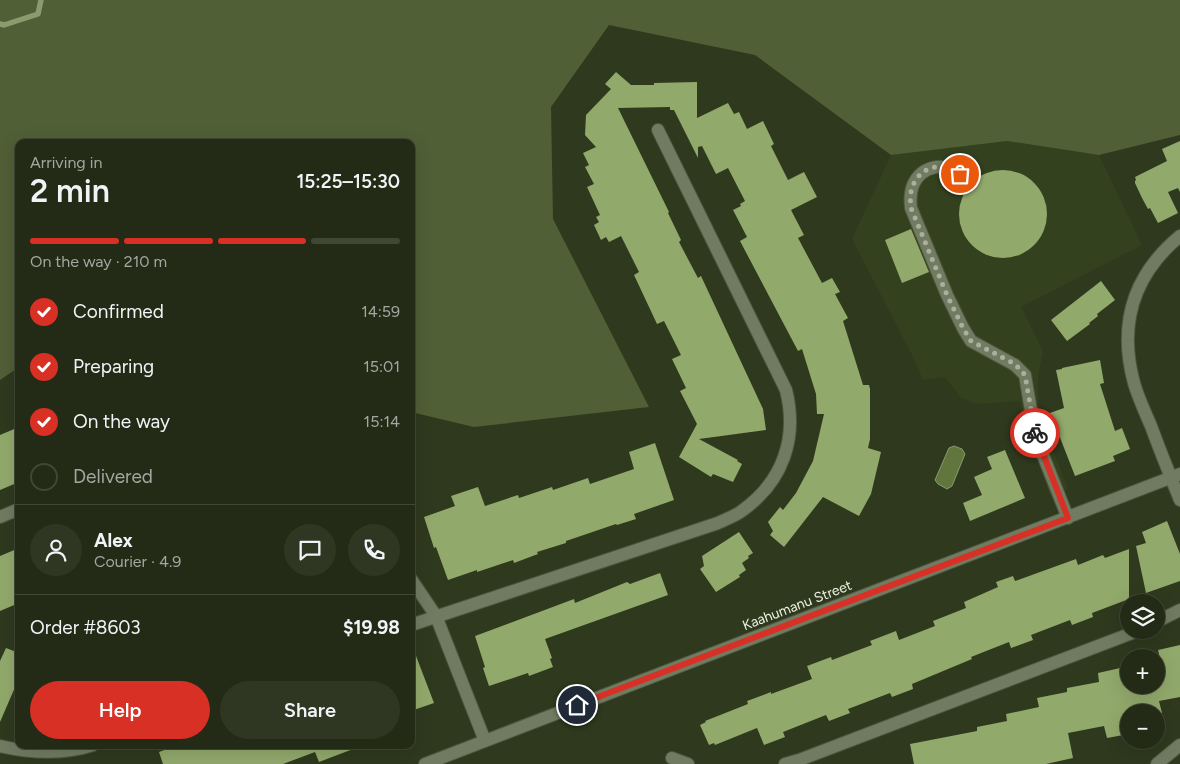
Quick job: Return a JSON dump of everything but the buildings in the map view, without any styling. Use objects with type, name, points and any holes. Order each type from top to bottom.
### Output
[{"type":"street","points":[[415,624],[718,523],[741,512],[762,494],[786,453],[790,435],[790,404],[786,390],[658,130]]},
{"type":"street","points":[[960,174],[946,167],[938,166],[927,170],[913,184],[910,195],[911,208],[947,295],[971,341],[1015,364],[1025,375],[1035,435],[1068,518]]},
{"type":"street","points":[[1180,236],[1149,268],[1141,281],[1134,297],[1127,330],[1127,351],[1135,385],[1175,475],[1180,500]]},
{"type":"street","name":"Kaahumanu Street","points":[[425,764],[458,758],[485,741],[1068,518],[1175,475]]},
{"type":"street","points":[[0,517],[15,511]]},
{"type":"street","points":[[415,585],[436,616],[485,741]]},
{"type":"street","points":[[1165,618],[1180,610]]},
{"type":"street","points":[[785,764],[808,757],[1120,638]]},
{"type":"street","points":[[1157,764],[1180,745]]},
{"type":"street","points":[[0,746],[19,750],[55,752],[71,749]]},
{"type":"street","points":[[672,758],[688,764]]},
{"type":"shaded area","points":[[0,0],[1180,0],[1180,135],[1099,155],[1007,141],[891,155],[755,55],[609,25],[551,107],[553,219],[649,407],[474,427],[415,413],[415,139],[15,139],[15,370],[0,380]]},
{"type":"shaded area","points":[[1007,141],[1099,155],[1142,245],[1021,307],[1043,351],[1038,378],[1038,403],[1043,425],[1068,489],[1050,495],[1024,422],[1020,401],[977,404],[960,397],[945,377],[923,380],[852,239],[891,155]]},
{"type":"shaded area","points":[[954,446],[962,449],[965,454],[952,486],[947,489],[935,480],[949,448]]},
{"type":"waterway","points":[[0,24],[4,25],[38,14],[41,0]]},
{"type":"way so far","points":[[960,174],[946,167],[938,166],[927,170],[913,184],[910,195],[911,208],[947,295],[971,341],[1015,364],[1025,375],[1035,433]]},
{"type":"route","points":[[577,705],[1068,518],[1035,433]]}]
